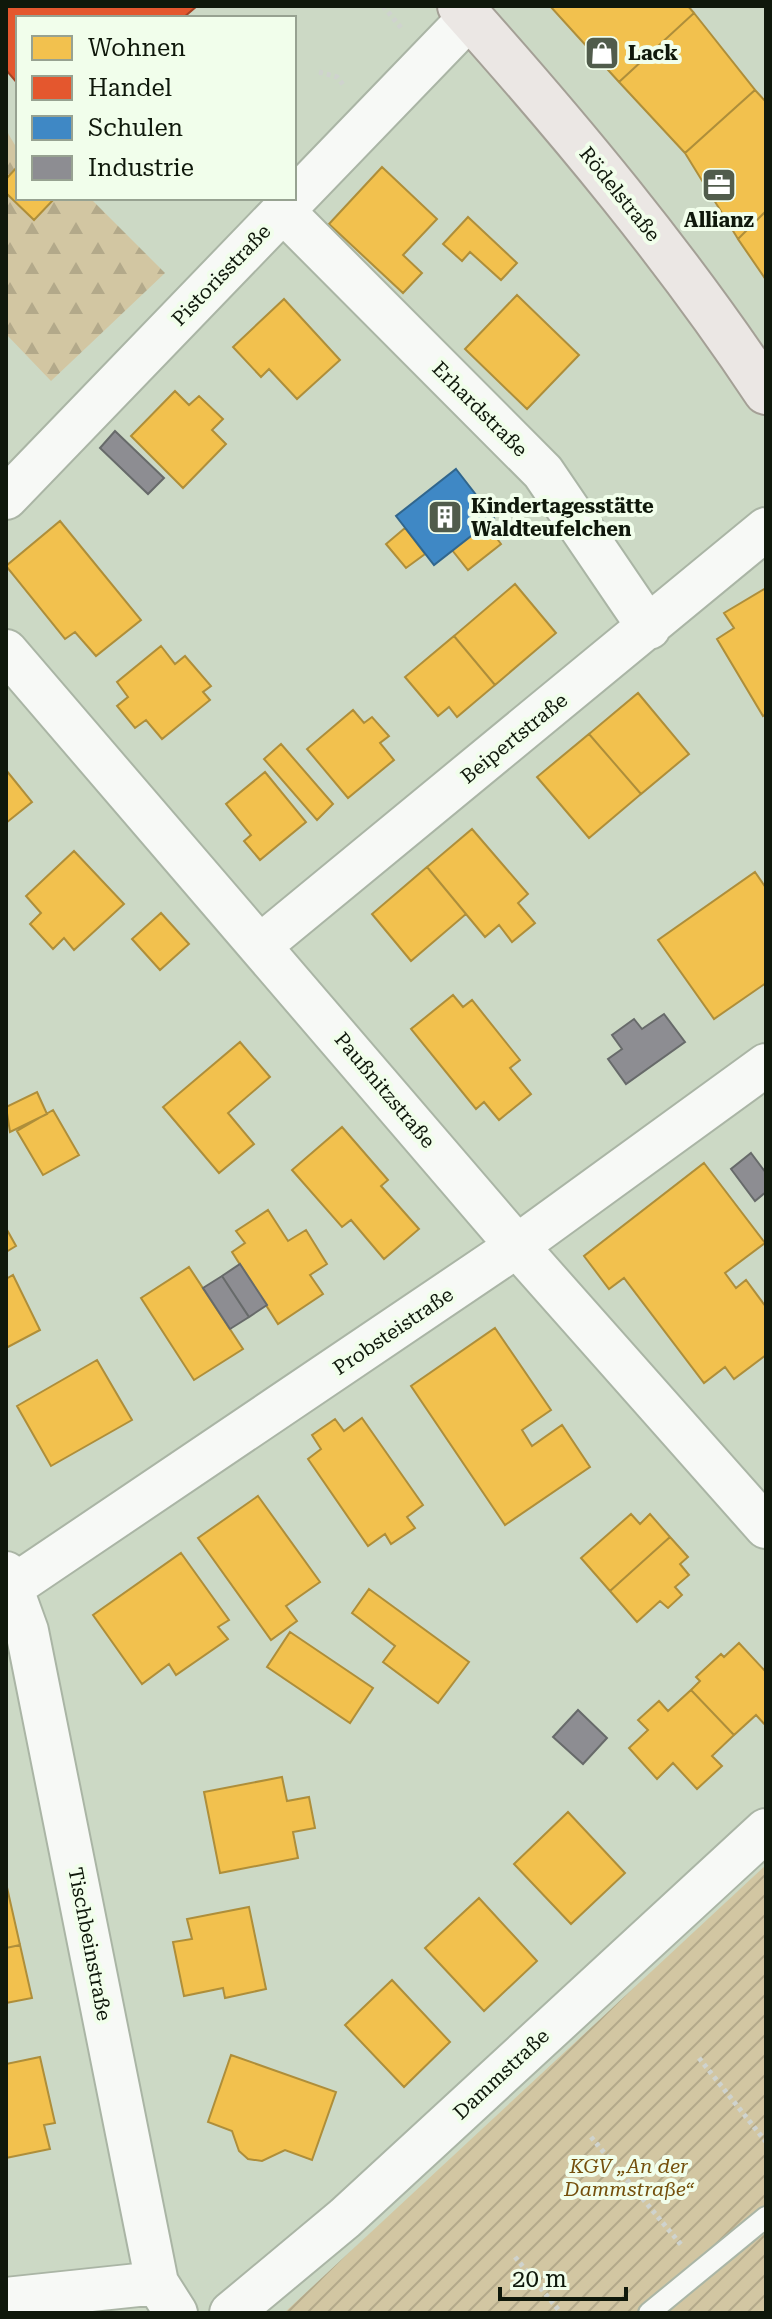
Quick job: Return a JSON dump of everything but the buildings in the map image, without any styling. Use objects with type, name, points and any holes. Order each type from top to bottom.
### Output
[{"type":"main road","name":"Rödelstraße","points":[[465,12],[536,91],[662,246],[766,392]]},
{"type":"street","name":"Pistorisstraße","points":[[296,197],[465,12]]},
{"type":"street","name":"Pistorisstraße","points":[[6,498],[293,200]]},
{"type":"street","name":"Erhardstraße","points":[[283,211],[543,472],[649,628]]},
{"type":"street","name":"Beipertstraße","points":[[261,945],[766,529]]},
{"type":"street","name":"Paußnitzstraße","points":[[6,651],[517,1246],[766,1527]]},
{"type":"street","name":"Probsteistraße","points":[[9,1580],[517,1246],[766,1065]]},
{"type":"street","name":"Tischbeinstraße","points":[[9,1580],[27,1631],[167,2298]]},
{"type":"street","name":"Dammstraße","points":[[231,2313],[345,2218],[766,1830]]},
{"type":"street","points":[[6,2299],[167,2298]]},
{"type":"lane","points":[[649,2313],[766,2217]]},
{"type":"path","points":[[383,6],[399,26]]},
{"type":"path","points":[[699,2058],[766,2142]]},
{"type":"path","points":[[591,2137],[701,2269]]},
{"type":"path","points":[[515,2257],[561,2313]]},
{"type":"green space","points":[[6,130],[16,147],[16,200],[92,200],[165,273],[51,381],[6,334]]},
{"type":"green space","name":"KGV „An der Dammstraße“","points":[[766,1865],[766,2313],[284,2313]]},
{"type":"place","name":"Lack","points":[[602,53]]},
{"type":"place","name":"Allianz","points":[[719,185]]},
{"type":"place","name":"Kindertagesstätte Waldteufelchen","points":[[445,517]]}]
